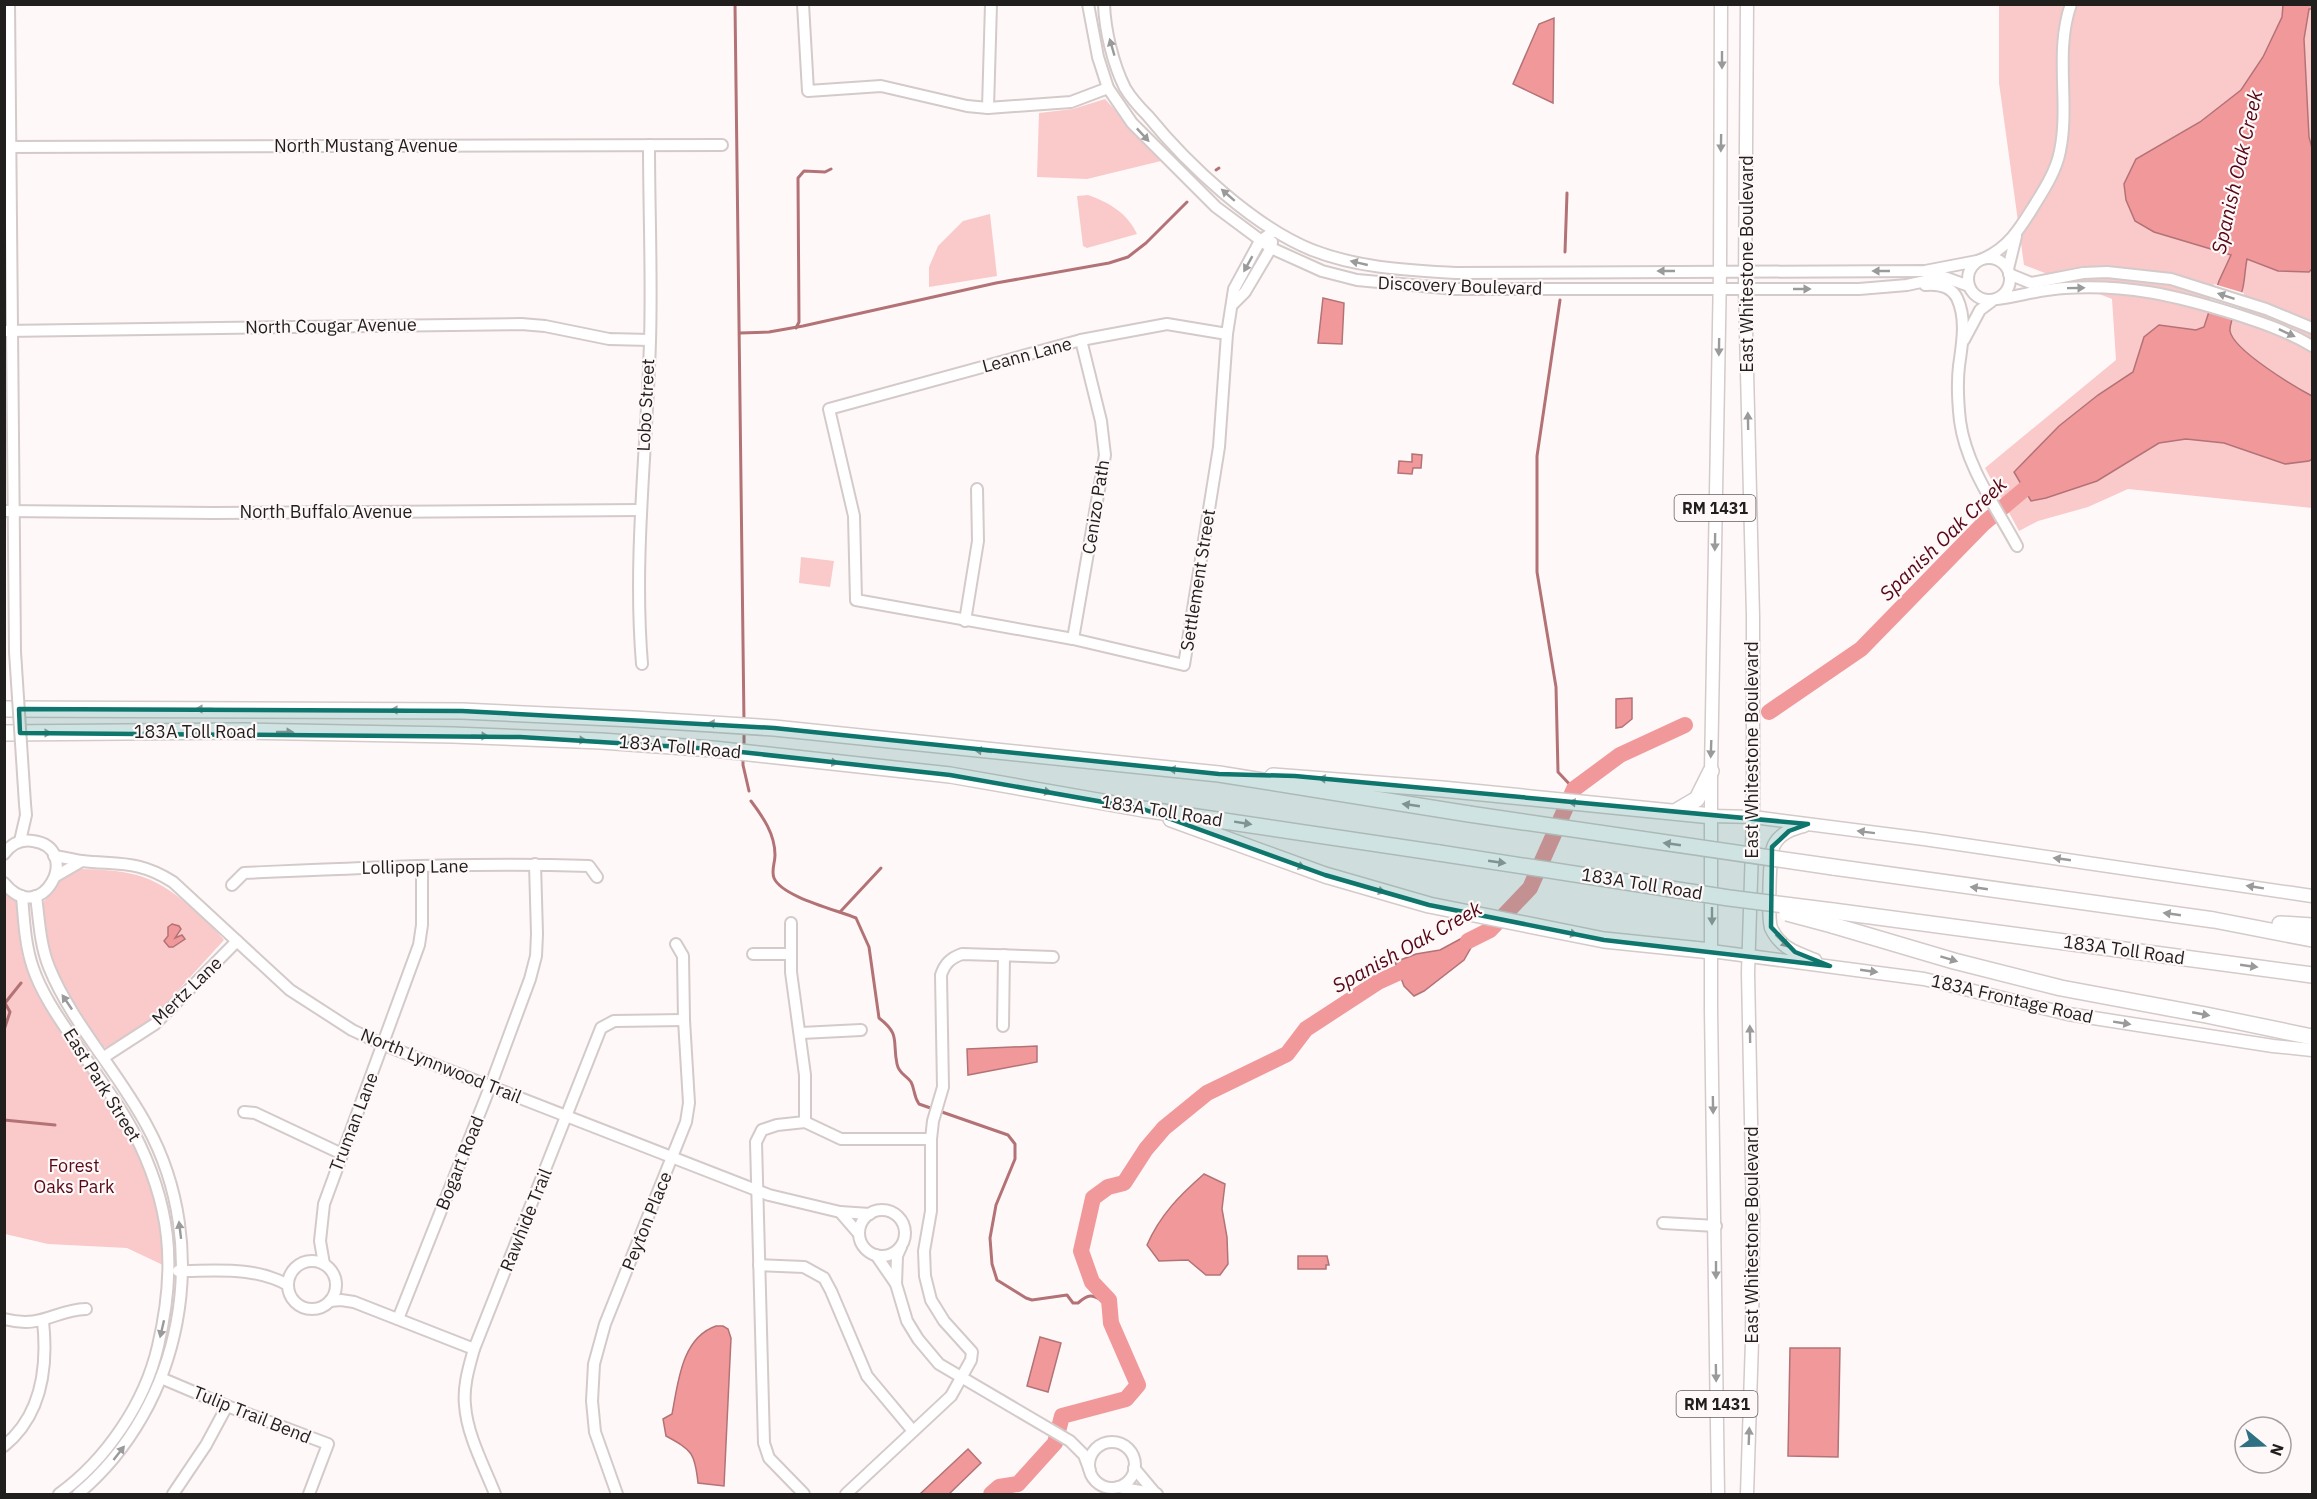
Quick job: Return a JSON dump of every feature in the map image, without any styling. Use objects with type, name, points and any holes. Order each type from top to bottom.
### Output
[{"type":"highway","name":"183A Toll Road","points":[[4,709],[383,710],[520,714],[774,728],[1219,774],[1469,814],[2214,920],[2313,939]]},
{"type":"highway","name":"183A Toll Road","points":[[4,733],[244,731],[520,737],[601,741],[771,755],[950,775],[1143,809],[1730,898],[1832,918],[2313,975]]},
{"type":"highway","points":[[1675,813],[1697,799],[1711,771]]},
{"type":"highway","points":[[1219,774],[1295,776],[1712,816]]},
{"type":"highway","points":[[1143,809],[1325,875],[1429,905],[1604,940],[1711,951]]},
{"type":"highway","points":[[1832,918],[1954,961],[2061,988],[2313,1037]]},
{"type":"highway","points":[[2214,920],[2313,926]]},
{"type":"main road","name":"East Whitestone Boulevard","points":[[1719,1494],[1711,1037],[1711,771],[1720,288],[1721,4]]},
{"type":"main road","name":"East Whitestone Boulevard","points":[[1746,4],[1745,288],[1753,616],[1753,817],[1749,956],[1753,1229],[1747,1494]]},
{"type":"main road","points":[[1712,816],[1753,817],[1808,824],[2313,896]]},
{"type":"main road","points":[[1808,824],[1778,838],[1772,847],[1769,876],[1771,927],[1779,940],[1796,952],[1830,966]]},
{"type":"main road","name":"183A Frontage Road","points":[[1711,951],[1765,960],[1924,979],[2068,1014],[2273,1046],[2313,1050]]},
{"type":"street","points":[[9,4],[8,511],[26,810],[20,841]]},
{"type":"street","points":[[803,4],[808,91],[881,87],[967,106],[988,108],[1071,102],[1108,88]]},
{"type":"street","points":[[988,108],[991,4]]},
{"type":"street","name":"Discovery Boulevard","points":[[1088,4],[1098,57],[1108,88],[1132,123],[1216,207],[1271,248],[1323,271],[1357,280],[1385,284],[1455,289],[1859,289],[1907,285],[1944,278],[1970,289]]},
{"type":"street","name":"Discovery Boulevard","points":[[1104,4],[1109,39],[1126,88],[1178,151],[1253,217],[1305,247],[1335,258],[1388,269],[1455,273],[1924,271],[1981,260]]},
{"type":"street","points":[[1962,315],[1970,289],[1969,272],[1981,260],[2003,248],[2016,236],[2055,170],[2063,134],[2062,42],[2071,4]]},
{"type":"street","name":"North Mustang Avenue","points":[[8,147],[722,145]]},
{"type":"street","name":"Lobo Street","points":[[642,664],[639,638],[641,510],[650,340],[649,146]]},
{"type":"street","name":"Settlement Street","points":[[855,600],[1073,639],[1184,665],[1219,447],[1227,334],[1234,289],[1260,241],[1274,231]]},
{"type":"street","name":"Settlement Street","points":[[1233,304],[1245,292],[1271,248],[1274,231]]},
{"type":"street","points":[[1964,340],[1980,310],[2008,288],[2008,272],[2016,236]]},
{"type":"street","points":[[1981,260],[1998,260],[2008,272],[2031,283],[2042,283],[2083,273],[2107,272],[2150,276],[2185,283],[2266,309],[2313,328]]},
{"type":"street","points":[[1907,285],[1944,287],[1956,297],[1962,315],[1964,340],[1959,367],[1960,422],[1971,460],[2017,546]]},
{"type":"street","points":[[1970,289],[1978,298],[1995,300],[2063,288],[2091,287],[2122,288],[2180,297],[2261,322],[2313,346]]},
{"type":"street","name":"North Cougar Avenue","points":[[8,331],[521,324],[545,326],[609,339],[650,340]]},
{"type":"street","name":"Leann Lane","points":[[855,600],[854,516],[829,409],[1081,340],[1167,324],[1227,334]]},
{"type":"street","name":"Cenizo Path","points":[[1073,639],[1105,455],[1101,422],[1081,340]]},
{"type":"street","points":[[965,621],[978,541],[977,489]]},
{"type":"street","name":"North Buffalo Avenue","points":[[8,511],[236,513],[641,510]]},
{"type":"street","points":[[26,810],[37,841]]},
{"type":"street","points":[[4,854],[20,841],[37,841],[54,856],[57,866],[56,876],[49,888],[36,896],[15,894],[4,884]]},
{"type":"street","name":"North Lynnwood Trail","points":[[54,856],[82,861],[112,862],[158,872],[173,882],[290,990],[352,1030],[384,1045],[757,1191],[840,1212],[870,1214]]},
{"type":"street","points":[[56,876],[82,861]]},
{"type":"street","name":"Lollipop Lane","points":[[232,885],[244,873],[422,866],[535,864],[589,866],[597,877]]},
{"type":"street","name":"Bogart Road","points":[[398,1319],[530,979],[536,956],[535,864]]},
{"type":"street","name":"Truman Lane","points":[[324,1264],[320,1241],[324,1204],[419,945],[422,925],[422,866]]},
{"type":"street","name":"East Park Street","points":[[22,896],[26,937],[33,969],[74,1040],[132,1129],[155,1181],[164,1208],[167,1230],[169,1271],[164,1321],[155,1358],[141,1394],[120,1429],[97,1460],[59,1494]]},
{"type":"street","name":"East Park Street","points":[[36,896],[48,965],[61,992],[148,1127],[163,1159],[175,1198],[181,1230],[183,1271],[177,1330],[161,1378],[130,1439],[102,1475],[78,1494]]},
{"type":"street","points":[[791,923],[791,972],[805,1075],[805,1122]]},
{"type":"street","name":"Mertz Lane","points":[[104,1057],[155,1024],[237,941]]},
{"type":"street","name":"Peyton Place","points":[[617,1494],[596,1432],[592,1401],[594,1365],[605,1324],[686,1122],[689,1103],[683,956],[676,944]]},
{"type":"street","points":[[753,954],[791,954]]},
{"type":"street","points":[[846,1494],[951,1396],[971,1360],[972,1352],[944,1321],[932,1300],[925,1276],[924,1251],[931,1211],[931,1139],[933,1120],[943,1087],[941,975],[945,965],[954,957],[962,954],[1053,957]]},
{"type":"street","points":[[1003,1026],[1004,955]]},
{"type":"street","name":"Rawhide Trail","points":[[495,1494],[470,1430],[464,1405],[467,1373],[474,1349],[567,1117],[594,1042],[601,1028],[614,1021],[684,1020]]},
{"type":"street","points":[[801,1033],[861,1030]]},
{"type":"street","points":[[244,1112],[255,1113],[342,1154]]},
{"type":"street","points":[[804,1494],[769,1458],[764,1443],[756,1142],[762,1130],[777,1125],[805,1122],[841,1139],[931,1139]]},
{"type":"street","points":[[859,1234],[861,1226],[870,1214],[885,1210],[899,1218],[905,1231],[897,1256],[896,1284]]},
{"type":"street","points":[[840,1212],[859,1234],[865,1248],[876,1255],[896,1284],[907,1321],[918,1339],[939,1364],[1070,1441],[1084,1455],[1095,1480],[1103,1486],[1156,1494]]},
{"type":"street","points":[[1664,1223],[1716,1226]]},
{"type":"street","name":"Truman Lane","points":[[310,1261],[320,1241]]},
{"type":"street","points":[[876,1255],[891,1254],[902,1245]]},
{"type":"street","points":[[169,1271],[241,1271],[272,1275],[292,1272],[303,1263],[310,1261],[324,1264],[329,1268],[343,1292],[354,1302]]},
{"type":"street","points":[[759,1264],[804,1267],[824,1278],[867,1376],[913,1431]]},
{"type":"street","points":[[292,1272],[288,1284],[293,1300],[300,1306],[316,1309],[330,1302],[341,1300],[354,1302],[474,1349]]},
{"type":"street","points":[[272,1275],[288,1284]]},
{"type":"street","points":[[330,1302],[335,1294],[336,1280]]},
{"type":"street","points":[[4,1319],[20,1322],[43,1321],[75,1309],[86,1309]]},
{"type":"street","points":[[4,1446],[28,1419],[42,1386],[46,1348],[43,1321]]},
{"type":"street","name":"Tulip Trail Bend","points":[[161,1378],[328,1444],[309,1494]]},
{"type":"street","points":[[173,1494],[207,1445],[227,1406]]},
{"type":"street","points":[[1070,1441],[1113,1443],[1127,1449],[1133,1457],[1134,1468],[1127,1482],[1118,1487]]},
{"type":"street","points":[[1090,1471],[1092,1455],[1103,1444]]},
{"type":"street","points":[[1134,1468],[1156,1494]]},
{"type":"highlighted area","points":[[19,709],[462,711],[774,728],[1219,774],[1295,776],[1808,824],[1789,831],[1772,847],[1771,927],[1795,952],[1830,966],[1604,940],[1429,905],[1325,875],[1143,809],[950,775],[713,749],[520,737],[20,733]]},
{"type":"green space","points":[[1999,5],[2312,5],[2312,508],[2128,489],[2088,507],[2038,521],[2019,531],[1985,468],[2116,360],[2112,299],[2024,265],[1999,83]]},
{"type":"green space","points":[[1105,99],[1161,161],[1087,179],[1037,177],[1039,113],[1073,109]]},
{"type":"green space","points":[[1088,195],[1117,210],[1128,220],[1137,234],[1087,248],[1083,246],[1077,196]]},
{"type":"green space","points":[[990,214],[997,276],[929,287],[929,267],[938,246],[963,221]]},
{"type":"green space","points":[[801,557],[834,561],[830,587],[799,583]]},
{"type":"green space","points":[[79,869],[130,873],[157,883],[183,901],[224,940],[149,1022],[108,1049],[101,1046],[59,982],[48,947],[41,911],[44,901],[54,891],[62,876]]},
{"type":"green space","name":"Forest Oaks Park","points":[[4,890],[18,902],[26,956],[141,1153],[159,1209],[165,1266],[127,1248],[48,1244],[5,1234]]},
{"type":"water","points":[[2283,5],[2312,5],[2312,9],[2309,9],[2304,39],[2309,137],[2312,148],[2312,269],[2309,272],[2278,271],[2247,259],[2243,287],[2231,321],[2230,331],[2234,339],[2253,358],[2312,396],[2312,459],[2285,464],[2224,443],[2186,439],[2159,443],[2097,481],[2031,501],[2014,472],[2059,426],[2098,395],[2133,372],[2144,337],[2159,325],[2196,330],[2204,327],[2219,281],[2231,255],[2154,232],[2135,221],[2126,200],[2124,184],[2136,159],[2200,122],[2241,90],[2263,57],[2282,17]]},
{"type":"water","points":[[1554,18],[1553,103],[1513,84],[1539,24]]},
{"type":"water","points":[[1323,298],[1344,303],[1342,344],[1318,343]]},
{"type":"water","points":[[1412,454],[1422,455],[1421,468],[1413,468],[1412,474],[1398,473],[1399,461],[1412,462]]},
{"type":"water","points":[[1632,698],[1632,719],[1622,727],[1616,728],[1616,699]]},
{"type":"water","points":[[172,924],[181,929],[175,938],[182,935],[185,939],[169,947],[164,941],[168,936],[168,927]]},
{"type":"water","points":[[1488,929],[1486,938],[1472,946],[1464,960],[1424,991],[1414,996],[1404,986],[1395,962],[1416,954],[1440,950],[1464,937]]},
{"type":"water","points":[[1037,1046],[1037,1062],[968,1075],[967,1049]]},
{"type":"water","points":[[1204,1174],[1225,1184],[1222,1209],[1227,1237],[1228,1264],[1220,1275],[1206,1275],[1188,1260],[1159,1261],[1147,1245],[1171,1206]]},
{"type":"water","points":[[1298,1256],[1327,1256],[1329,1265],[1326,1265],[1326,1269],[1298,1269]]},
{"type":"water","points":[[716,1326],[728,1329],[731,1338],[724,1486],[698,1483],[691,1453],[666,1436],[663,1419],[672,1414],[679,1376],[688,1351],[704,1332]]},
{"type":"water","points":[[1040,1337],[1061,1343],[1048,1392],[1027,1386]]},
{"type":"water","points":[[1790,1348],[1840,1348],[1838,1457],[1788,1456]]},
{"type":"water","points":[[968,1449],[981,1463],[949,1494],[920,1494]]},
{"type":"pier","points":[[2214,284],[2244,293],[2236,321],[2206,312]]},
{"type":"waterway","points":[[735,4],[744,723]]},
{"type":"waterway","points":[[796,328],[799,322],[798,178],[804,171],[825,172],[831,169]]},
{"type":"waterway","points":[[1565,252],[1567,193]]},
{"type":"waterway","points":[[740,333],[769,332],[803,326],[996,283],[1109,263],[1128,257],[1146,243],[1187,202]]},
{"type":"waterway","points":[[1560,300],[1537,456],[1537,572],[1556,687],[1558,772],[1574,789]]},
{"type":"waterway","name":"Spanish Oak Creek","points":[[1769,712],[1861,649],[1983,524],[2027,487],[2044,479]]},
{"type":"waterway","name":"Spanish Oak Creek","points":[[1468,941],[1490,930],[1530,888],[1574,789],[1620,755],[1685,725]]},
{"type":"waterway","points":[[744,732],[744,747]]},
{"type":"waterway","points":[[743,756],[749,791]]},
{"type":"waterway","points":[[751,801],[771,833],[775,855],[773,875],[779,885],[798,897],[856,918],[869,947],[879,1018],[893,1034],[898,1067],[911,1082],[919,1104],[1008,1135],[1015,1144],[1015,1159],[996,1205],[990,1238],[992,1264],[997,1280],[1032,1300],[1067,1295],[1073,1303],[1078,1303],[1090,1296],[1110,1304]]},
{"type":"waterway","points":[[840,912],[881,868]]},
{"type":"waterway","name":"Spanish Oak Creek","points":[[991,1494],[999,1487],[1018,1484],[1055,1443],[1062,1416],[1126,1399],[1138,1385],[1111,1323],[1109,1300],[1092,1282],[1081,1251],[1093,1198],[1108,1187],[1124,1183],[1146,1149],[1164,1128],[1207,1093],[1287,1054],[1306,1029],[1378,982],[1420,963]]},
{"type":"waterway","points":[[4,1030],[10,1012],[5,1003],[21,983]]},
{"type":"waterway","points":[[4,1120],[55,1125]]}]
